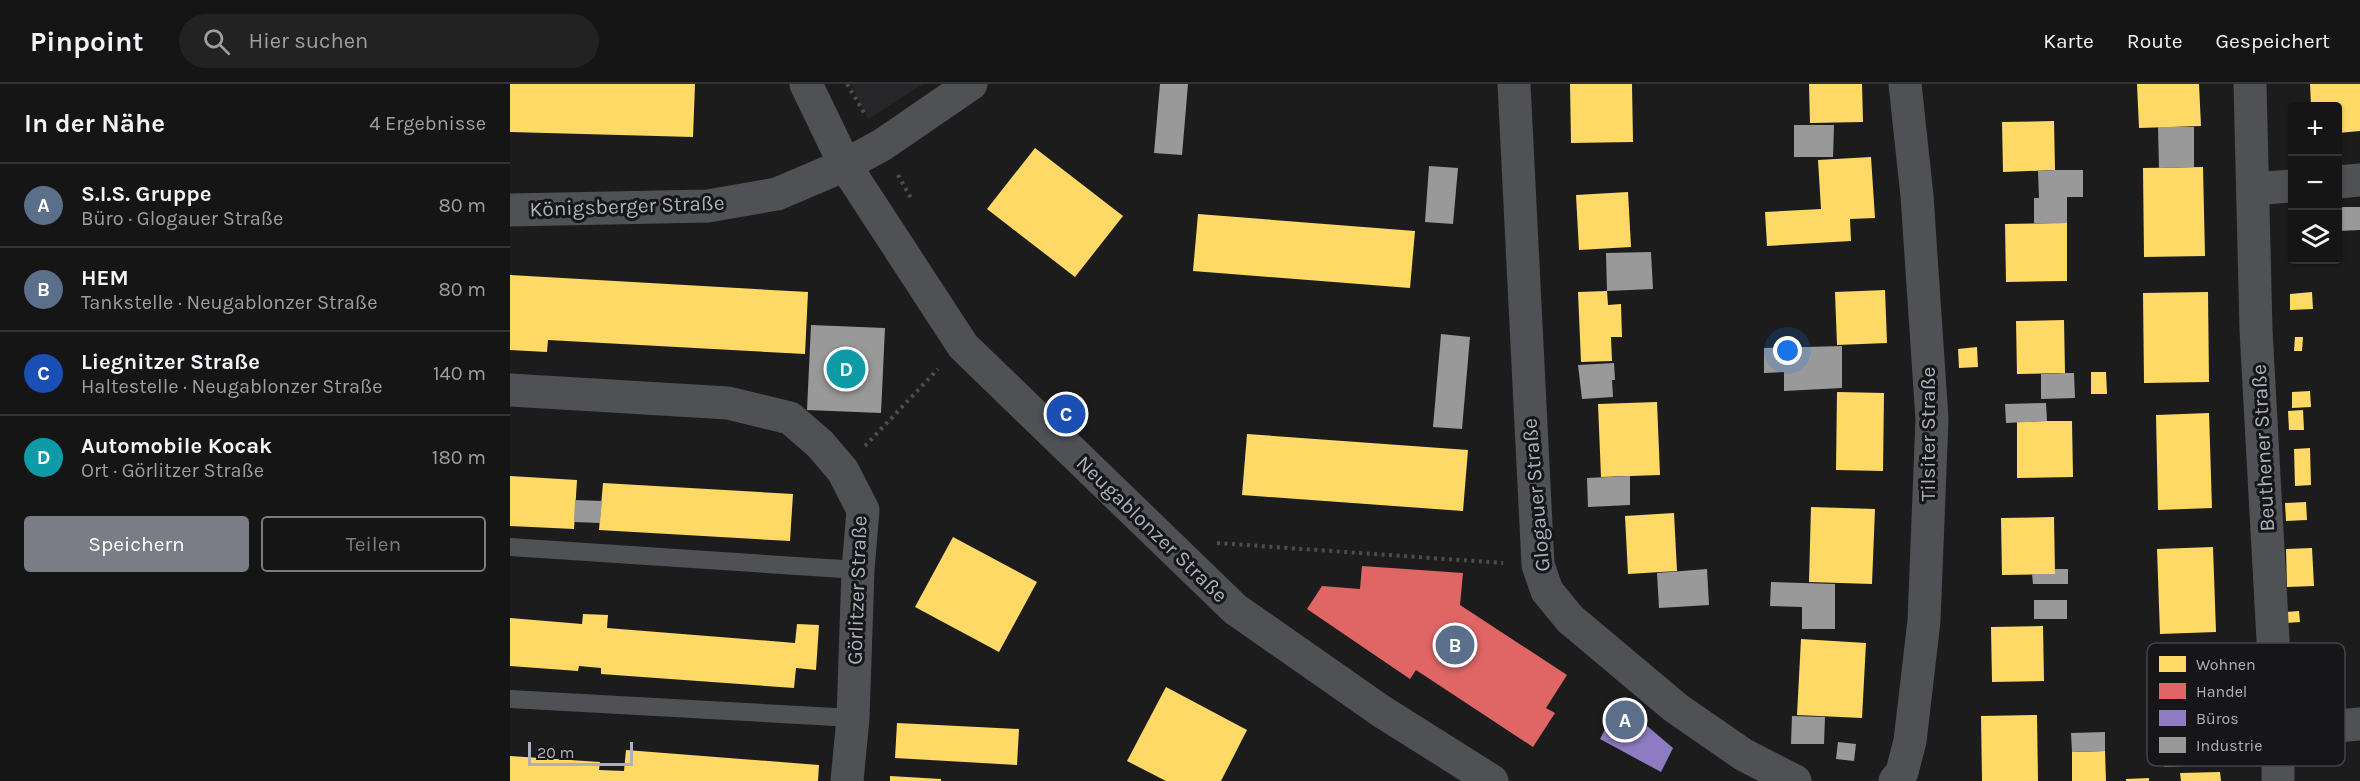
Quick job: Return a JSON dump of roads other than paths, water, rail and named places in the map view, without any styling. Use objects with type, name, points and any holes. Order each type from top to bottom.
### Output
[{"type":"street","name":"Neugablonzer Straße","points":[[806,84],[845,165],[963,346],[1235,609],[1313,665],[1492,781]]},
{"type":"street","name":"Königsberger Straße","points":[[510,210],[708,206],[777,194],[845,165],[882,145],[971,84]]},
{"type":"street","name":"Glogauer Straße","points":[[1514,84],[1538,565],[1547,591],[1570,618],[1676,708],[1744,755],[1795,781]]},
{"type":"street","name":"Tilsiter Straße","points":[[1895,781],[1902,772],[1910,741],[1924,621],[1932,419],[1917,196],[1905,84]]},
{"type":"street","name":"Beuthener Straße","points":[[2250,84],[2256,330],[2273,643]]},
{"type":"street","points":[[2342,182],[2360,180]]},
{"type":"street","points":[[2253,189],[2288,186]]},
{"type":"street","name":"Görlitzer Straße","points":[[510,390],[728,403],[790,418],[820,444],[843,471],[863,510],[858,570],[853,718],[847,781]]},
{"type":"street","points":[[2345,725],[2360,724]]},
{"type":"lane","points":[[510,548],[858,570]]},
{"type":"lane","points":[[510,699],[853,718]]},
{"type":"place","name":"Automobile Kocak","points":[[846,369]]},
{"type":"place","name":"Liegnitzer Straße","points":[[1066,414]]},
{"type":"place","name":"HEM","points":[[1455,645]]},
{"type":"place","name":"S.I.S. Gruppe","points":[[1625,720]]}]
